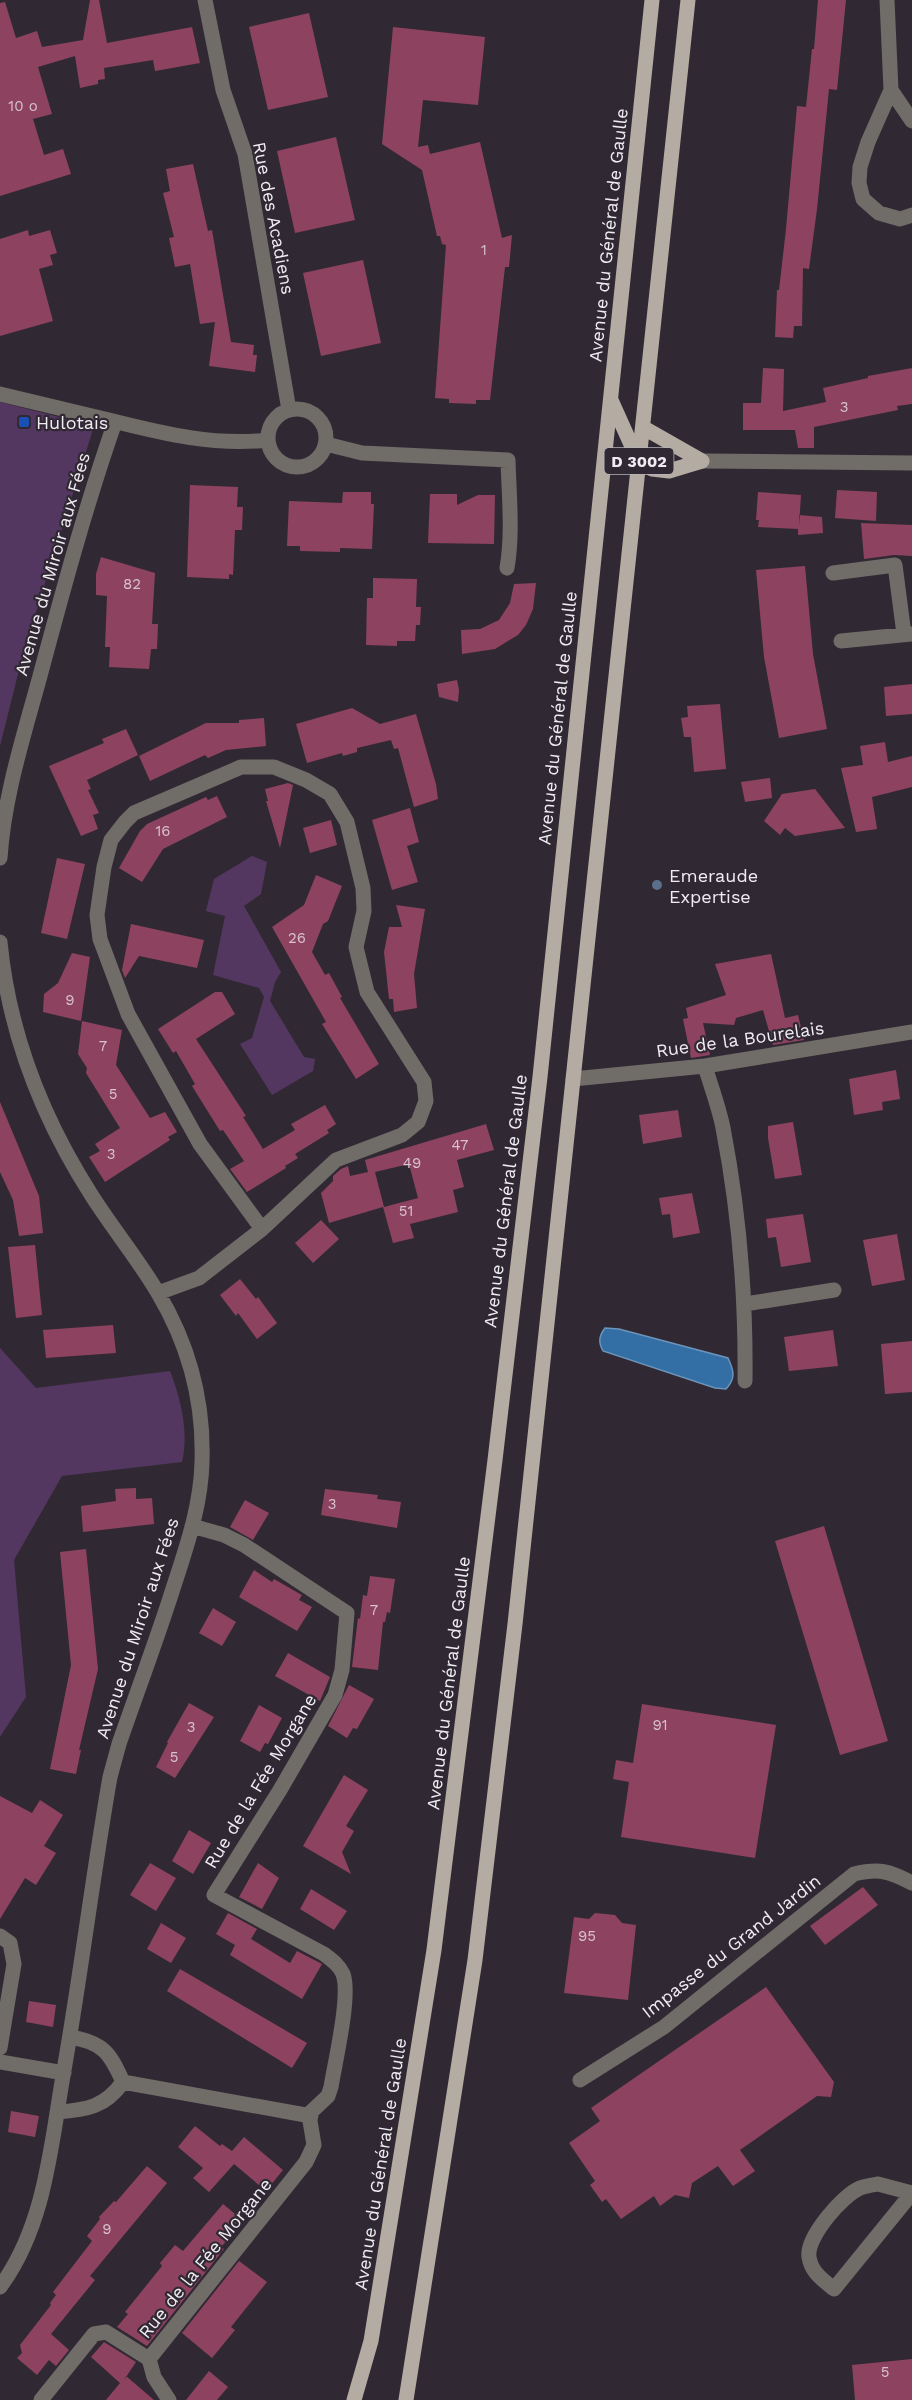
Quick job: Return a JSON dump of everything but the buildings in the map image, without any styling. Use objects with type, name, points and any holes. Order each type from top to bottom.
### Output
[{"type":"main road","name":"Avenue du Général de Gaulle","points":[[354,2400],[371,2341],[437,1927],[495,1460],[540,1077],[652,0]]},
{"type":"main road","points":[[406,2400],[476,1960],[515,1624],[688,0]]},
{"type":"main road","name":"D 3002","points":[[611,400],[638,460],[652,469],[669,471],[702,461]]},
{"type":"main road","name":"D 3002","points":[[644,428],[702,461]]},
{"type":"street","name":"Rue des Acadiens","points":[[205,0],[223,90],[245,154],[289,410]]},
{"type":"street","points":[[887,0],[891,90],[868,142],[860,167],[859,183],[863,199],[879,213],[900,219],[912,215]]},
{"type":"street","points":[[891,90],[912,122]]},
{"type":"street","points":[[0,394],[144,430],[214,442],[242,443],[268,440]]},
{"type":"street","points":[[289,410],[309,411],[323,424],[326,444],[322,453],[309,464],[291,466],[275,456],[268,440],[276,418],[289,410]]},
{"type":"street","name":"Avenue du Miroir aux Fées","points":[[0,858],[7,808],[27,724],[86,512],[115,422]]},
{"type":"street","points":[[326,444],[362,453],[468,460],[489,458],[508,460],[510,551],[507,568]]},
{"type":"street","name":"D 3002","points":[[702,461],[912,463]]},
{"type":"street","points":[[833,573],[894,565],[908,634],[841,641]]},
{"type":"street","points":[[158,1293],[199,1278],[262,1229],[336,1160],[402,1135],[418,1122],[426,1101],[424,1082],[367,992],[356,947],[364,911],[363,888],[347,822],[330,794],[306,780],[274,767],[241,767],[134,813],[125,822],[111,840],[104,867],[97,915],[100,939],[128,1014],[200,1144],[262,1229]]},
{"type":"street","name":"Avenue du Miroir aux Fées","points":[[0,942],[11,1016],[36,1090],[91,1195],[158,1293],[178,1330],[191,1362],[200,1407],[202,1463],[192,1526],[153,1648],[118,1744],[110,1777],[70,2037],[43,2189],[30,2232],[0,2287]]},
{"type":"street","name":"Rue de la Bourelais","points":[[573,1079],[705,1066],[912,1032]]},
{"type":"street","points":[[705,1066],[723,1127],[736,1218],[745,1304],[745,1381]]},
{"type":"street","points":[[745,1304],[834,1290]]},
{"type":"street","name":"Rue de la Fée Morgane","points":[[169,2400],[154,2377],[149,2359],[306,2163],[314,2145],[310,2116],[328,2096],[331,2087],[345,1993],[344,1977],[339,1966],[324,1954],[214,1895],[280,1790],[335,1695],[342,1670],[347,1613],[244,1545],[224,1535],[192,1526]]},
{"type":"street","name":"Impasse du Grand Jardin","points":[[579,2080],[664,2027],[854,1874],[875,1869],[899,1876],[912,1883]]},
{"type":"street","points":[[0,1936],[10,1943],[14,1964],[0,2048]]},
{"type":"street","points":[[70,2037],[96,2043],[105,2050],[114,2062],[123,2082]]},
{"type":"street","points":[[0,2062],[63,2073]]},
{"type":"street","points":[[123,2082],[310,2116]]},
{"type":"street","points":[[57,2112],[101,2105],[115,2093],[123,2082]]},
{"type":"street","points":[[878,2184],[912,2193],[834,2289],[814,2271],[809,2256],[811,2240],[826,2218],[858,2188],[878,2184]]},
{"type":"street","points":[[41,2400],[94,2334],[106,2332],[149,2359]]},
{"type":"shaded area","points":[[0,402],[94,426],[23,654],[0,746]]},
{"type":"shaded area","points":[[252,856],[267,862],[261,894],[244,906],[281,972],[275,982],[270,1001],[304,1057],[315,1059],[313,1071],[272,1095],[240,1044],[252,1038],[264,997],[259,988],[213,975],[225,916],[206,911],[214,879]]},
{"type":"shaded area","points":[[0,1348],[36,1388],[170,1371],[178,1393],[185,1439],[182,1462],[62,1476],[14,1560],[26,1697],[0,1737]]},
{"type":"water","points":[[605,1328],[619,1329],[728,1358],[733,1378],[726,1389],[715,1388],[603,1351],[600,1339]]},
{"type":"place","name":"Hulotais","points":[[24,422]]},
{"type":"place","name":"Emeraude Expertise","points":[[657,885]]}]
